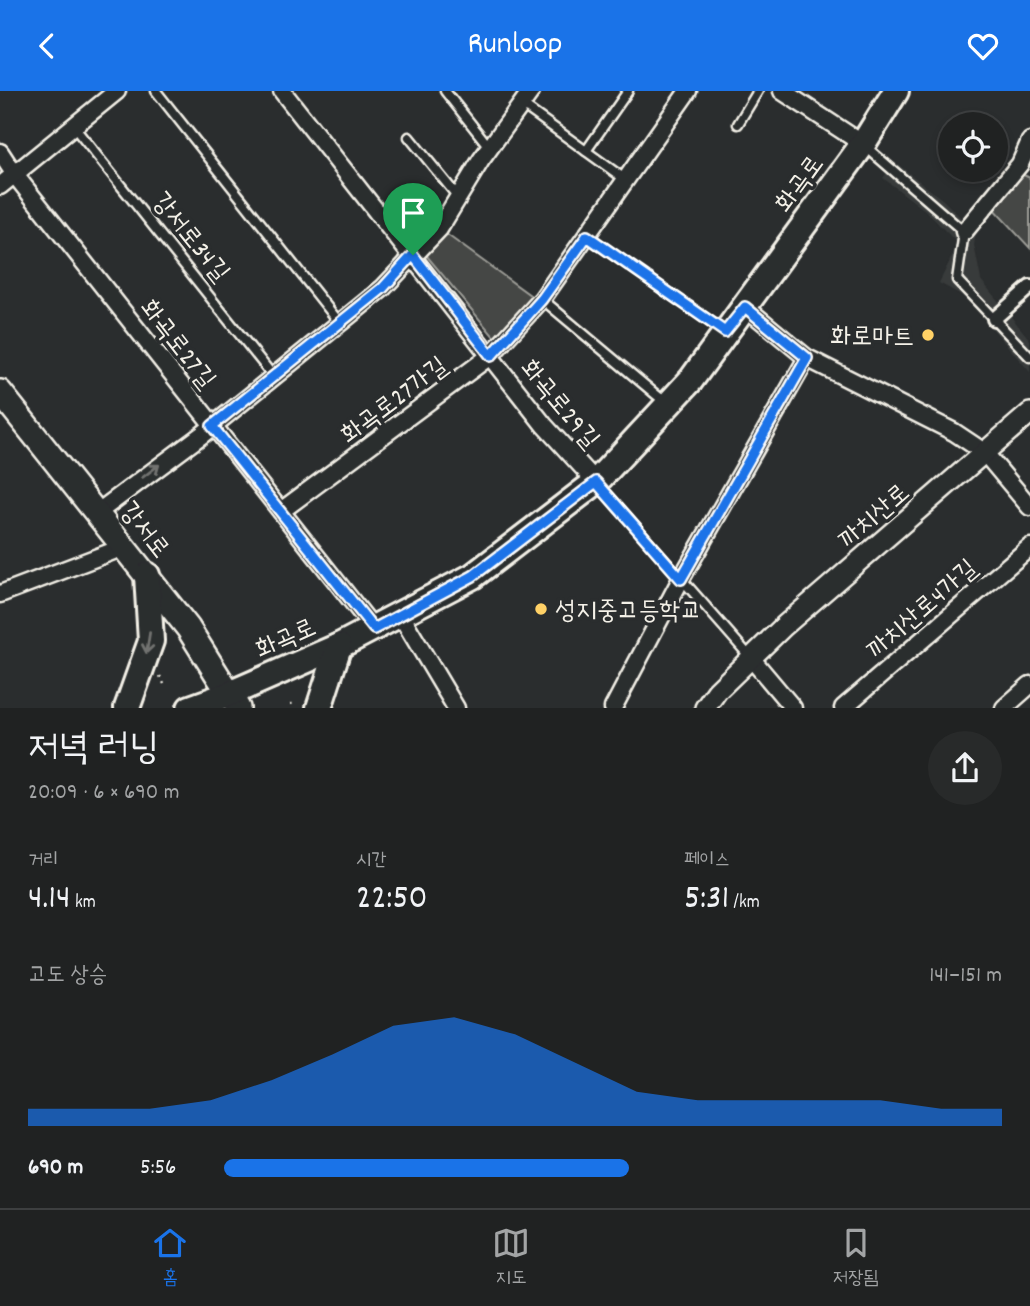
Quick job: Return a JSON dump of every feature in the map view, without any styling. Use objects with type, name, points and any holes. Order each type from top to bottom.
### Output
[{"type":"main road","name":"화곡로","points":[[190,708],[234,701],[473,576],[596,482],[691,380],[863,144],[896,91]]},
{"type":"main road","name":"강서로","points":[[0,392],[188,628],[234,701]]},
{"type":"main road","points":[[127,708],[151,641],[146,575]]},
{"type":"main road","points":[[319,708],[339,646]]},
{"type":"street","points":[[0,186],[117,91]]},
{"type":"street","name":"화곡로29길","points":[[282,91],[544,425],[596,482]]},
{"type":"street","name":"화곡로27가길","points":[[281,511],[491,356],[542,299],[688,91]]},
{"type":"street","points":[[782,91],[863,144]]},
{"type":"street","points":[[97,513],[212,426],[383,288],[439,229],[526,97]]},
{"type":"street","points":[[964,232],[1020,164],[1030,141]]},
{"type":"street","name":"화곡로27길","points":[[0,152],[15,175],[374,629]]},
{"type":"street","points":[[994,319],[1030,287]]},
{"type":"street","points":[[745,307],[807,358],[954,432],[984,452],[1030,507]]},
{"type":"street","points":[[613,708],[681,579],[807,358]]},
{"type":"street","name":"까치산로","points":[[705,708],[717,691],[751,658],[1030,413]]},
{"type":"street","points":[[0,594],[124,547]]},
{"type":"street","name":"까치산로4가길","points":[[843,708],[1030,547]]},
{"type":"street","points":[[400,614],[456,708]]},
{"type":"street","points":[[751,658],[793,708]]},
{"type":"street","points":[[1004,708],[1030,685]]},
{"type":"lane","points":[[156,91],[339,322]]},
{"type":"lane","points":[[445,91],[490,148]]},
{"type":"lane","points":[[586,151],[628,91]]},
{"type":"lane","points":[[738,124],[758,91]]},
{"type":"lane","points":[[526,97],[586,151],[626,180]]},
{"type":"lane","name":"강서로34길","points":[[74,127],[273,376]]},
{"type":"lane","points":[[409,137],[458,197]]},
{"type":"lane","points":[[863,144],[964,232],[957,280],[1030,356]]},
{"type":"lane","points":[[587,236],[725,332]]},
{"type":"lane","points":[[542,299],[668,405]]},
{"type":"lane","points":[[596,482],[751,658]]},
{"type":"path","points":[[292,703],[293,708]]},
{"type":"shaded area","points":[[895,162],[943,200],[976,233],[974,245],[981,280],[1030,340],[1030,372],[965,297],[939,283],[958,244],[926,211],[883,178]]},
{"type":"shaded area","points":[[1017,172],[1030,178],[1030,248],[990,205]]},
{"type":"shaded area","points":[[446,234],[534,298],[495,338],[426,255]]},
{"type":"place","name":"화로마트","points":[[928,335]]},
{"type":"place","name":"성지중고등학교","points":[[541,609]]},
{"type":"route","points":[[587,236],[725,332],[745,307],[807,358],[681,579],[596,482],[473,576],[374,629],[212,426],[383,288],[413,255],[491,356],[542,299],[587,236]]}]
